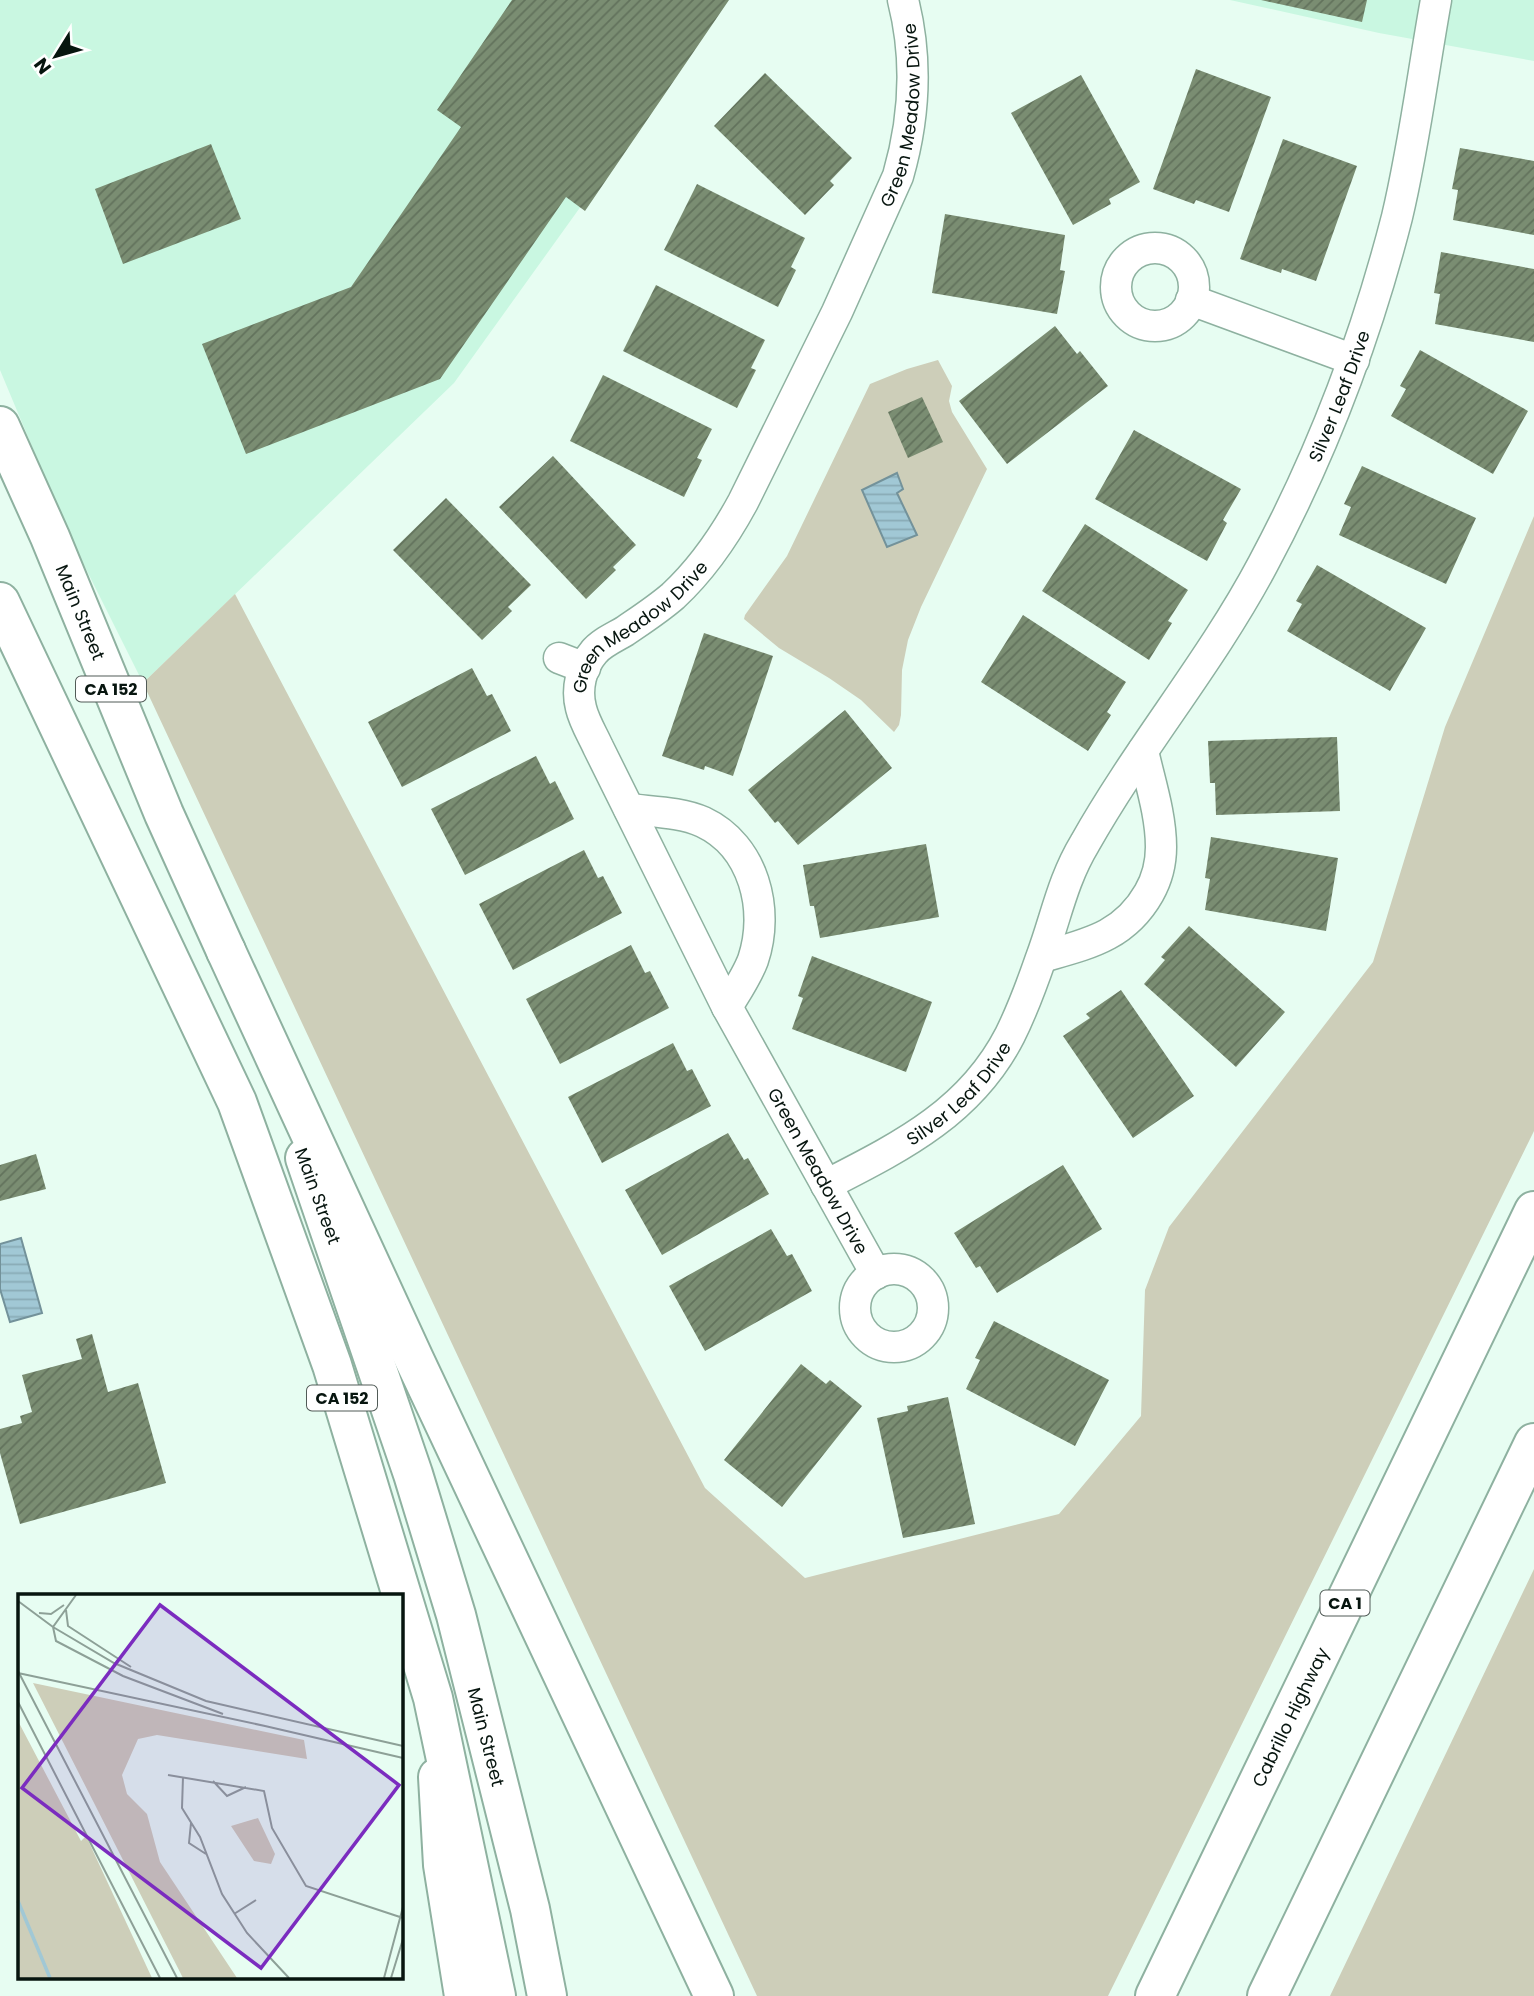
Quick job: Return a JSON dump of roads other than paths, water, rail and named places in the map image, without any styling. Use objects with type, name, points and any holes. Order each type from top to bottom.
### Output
[{"type":"main road","name":"Main Street","points":[[0,426],[50,537],[164,814],[226,951],[311,1173],[417,1486],[456,1615],[530,1909],[547,1996]]},
{"type":"main road","name":"CA 152","points":[[0,602],[237,1102],[332,1365],[401,1594]]},
{"type":"main road","points":[[226,951],[414,1360],[714,1996]]},
{"type":"main road","name":"Cabrillo Highway","points":[[1156,1996],[1534,1211]]},
{"type":"main road","points":[[1267,1996],[1534,1443]]},
{"type":"main road","name":"CA 152","points":[[402,1596],[433,1698],[496,1996]]},
{"type":"main road","points":[[433,1698],[443,1865],[464,1996]]},
{"type":"street","name":"Green Meadow Drive","points":[[876,1274],[727,1007],[581,710],[578,694],[580,677],[572,663],[648,616],[672,597],[712,553],[743,502],[837,312],[894,185],[905,152],[913,92],[913,60],[903,0]]},
{"type":"street","name":"Silver Leaf Drive","points":[[827,1185],[900,1147],[926,1130],[973,1088],[994,1061],[1010,1035],[1042,957],[1066,880],[1078,855],[1107,804],[1215,645],[1262,566],[1332,419],[1372,305],[1397,214],[1436,0]]},
{"type":"street","points":[[1192,300],[1354,360]]},
{"type":"street","points":[[1042,957],[1086,945],[1121,927],[1133,916],[1152,887],[1159,866],[1161,846],[1159,823],[1143,751]]},
{"type":"street","points":[[629,809],[679,815],[702,822],[722,834],[738,850],[751,871],[758,894],[759,941],[752,963],[727,1007]]},
{"type":"water","points":[[897,473],[903,489],[897,493],[917,535],[887,547],[862,490]]},
{"type":"water","points":[[21,1238],[42,1313],[10,1322],[0,1289],[0,1244]]}]
